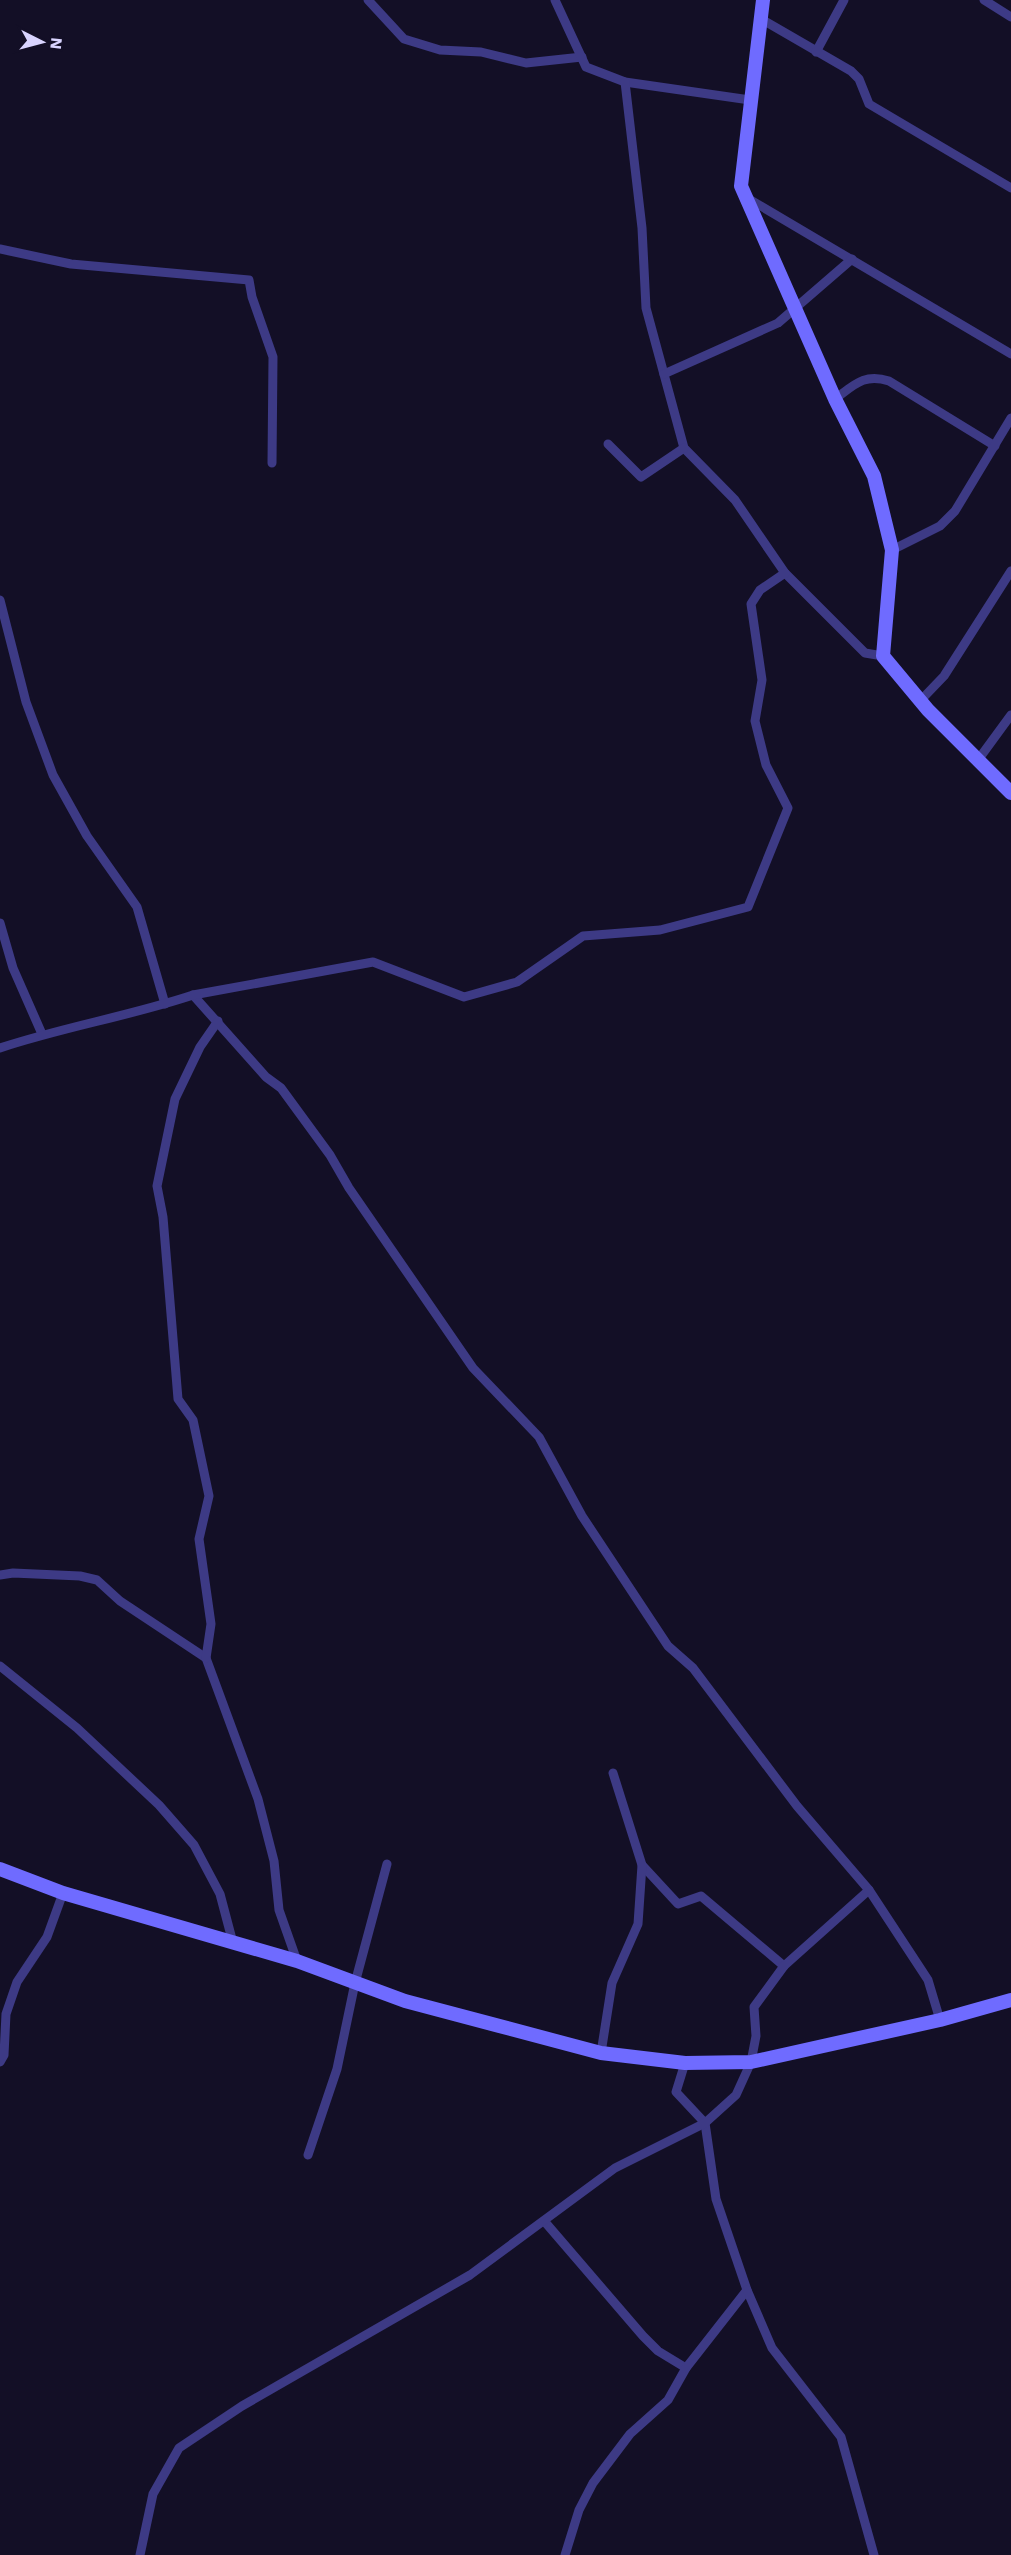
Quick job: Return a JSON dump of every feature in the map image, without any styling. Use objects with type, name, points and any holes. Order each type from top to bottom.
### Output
[{"type":"street","points":[[368,0],[404,39],[440,50],[481,52],[526,63],[582,57]]},
{"type":"street","points":[[555,0],[586,67],[625,82],[750,100]]},
{"type":"street","points":[[763,0],[741,186],[835,399],[874,476],[886,516],[892,550],[883,657]]},
{"type":"street","points":[[816,52],[844,0]]},
{"type":"street","points":[[984,0],[1011,17]]},
{"type":"street","points":[[760,19],[851,71],[859,79],[869,105],[1011,188]]},
{"type":"street","points":[[625,82],[642,228],[646,308],[684,448],[735,500],[785,573],[865,653],[883,657],[1011,793]]},
{"type":"street","points":[[748,199],[1011,354]]},
{"type":"street","points":[[0,249],[71,264],[249,280],[252,297],[273,357],[272,463]]},
{"type":"street","points":[[664,374],[778,323],[852,259]]},
{"type":"street","points":[[835,399],[868,377],[878,377],[889,381],[995,446]]},
{"type":"street","points":[[892,550],[940,526],[955,510],[1011,418]]},
{"type":"street","points":[[608,444],[641,477],[684,448]]},
{"type":"street","points":[[921,700],[944,676],[1007,588],[1011,571]]},
{"type":"street","points":[[0,1048],[42,1034],[165,1004],[193,994],[373,962],[464,997],[517,982],[583,936],[660,930],[748,907],[788,808],[766,765],[755,721],[762,680],[751,604],[760,590],[785,573]]},
{"type":"street","points":[[0,600],[26,702],[53,775],[87,836],[137,907],[165,1004]]},
{"type":"street","points":[[978,760],[1011,715]]},
{"type":"street","points":[[0,923],[13,968],[42,1034]]},
{"type":"street","points":[[193,994],[290,1100],[330,1155],[349,1188],[473,1368],[539,1437],[582,1516],[668,1646],[693,1668],[797,1806],[869,1890],[928,1980],[940,2020]]},
{"type":"street","points":[[218,1021],[200,1047],[175,1099],[157,1186],[163,1216],[178,1399],[193,1420],[209,1496],[199,1539],[211,1624],[206,1658],[258,1799],[274,1861],[279,1910],[297,1961]]},
{"type":"street","points":[[0,1575],[13,1573],[80,1576],[97,1580],[120,1601],[206,1658]]},
{"type":"street","points":[[0,1666],[77,1728],[159,1805],[194,1845],[220,1894],[233,1943]]},
{"type":"street","points":[[601,2053],[612,1983],[638,1924],[642,1865],[613,1773]]},
{"type":"street","points":[[308,2155],[336,2069],[355,1983],[387,1864]]},
{"type":"street","points":[[642,1865],[678,1904],[701,1896],[759,1948],[784,1966]]},
{"type":"street","points":[[0,1869],[63,1893],[297,1961],[405,2001],[601,2053],[685,2063],[751,2062],[940,2020],[1011,2000]]},
{"type":"street","points":[[140,2555],[153,2494],[178,2448],[242,2406],[470,2276],[615,2168],[705,2123],[736,2095],[751,2062],[756,2036],[754,2007],[784,1966],[869,1890]]},
{"type":"street","points":[[0,2062],[4,2055],[6,2014],[17,1982],[47,1937],[63,1893]]},
{"type":"street","points":[[685,2063],[676,2092],[705,2123],[716,2199],[747,2290],[772,2348],[842,2437],[874,2555]]},
{"type":"street","points":[[545,2222],[644,2337],[658,2351],[686,2368]]},
{"type":"street","points":[[565,2555],[579,2510],[592,2483],[630,2434],[668,2400],[686,2368],[747,2290]]}]
